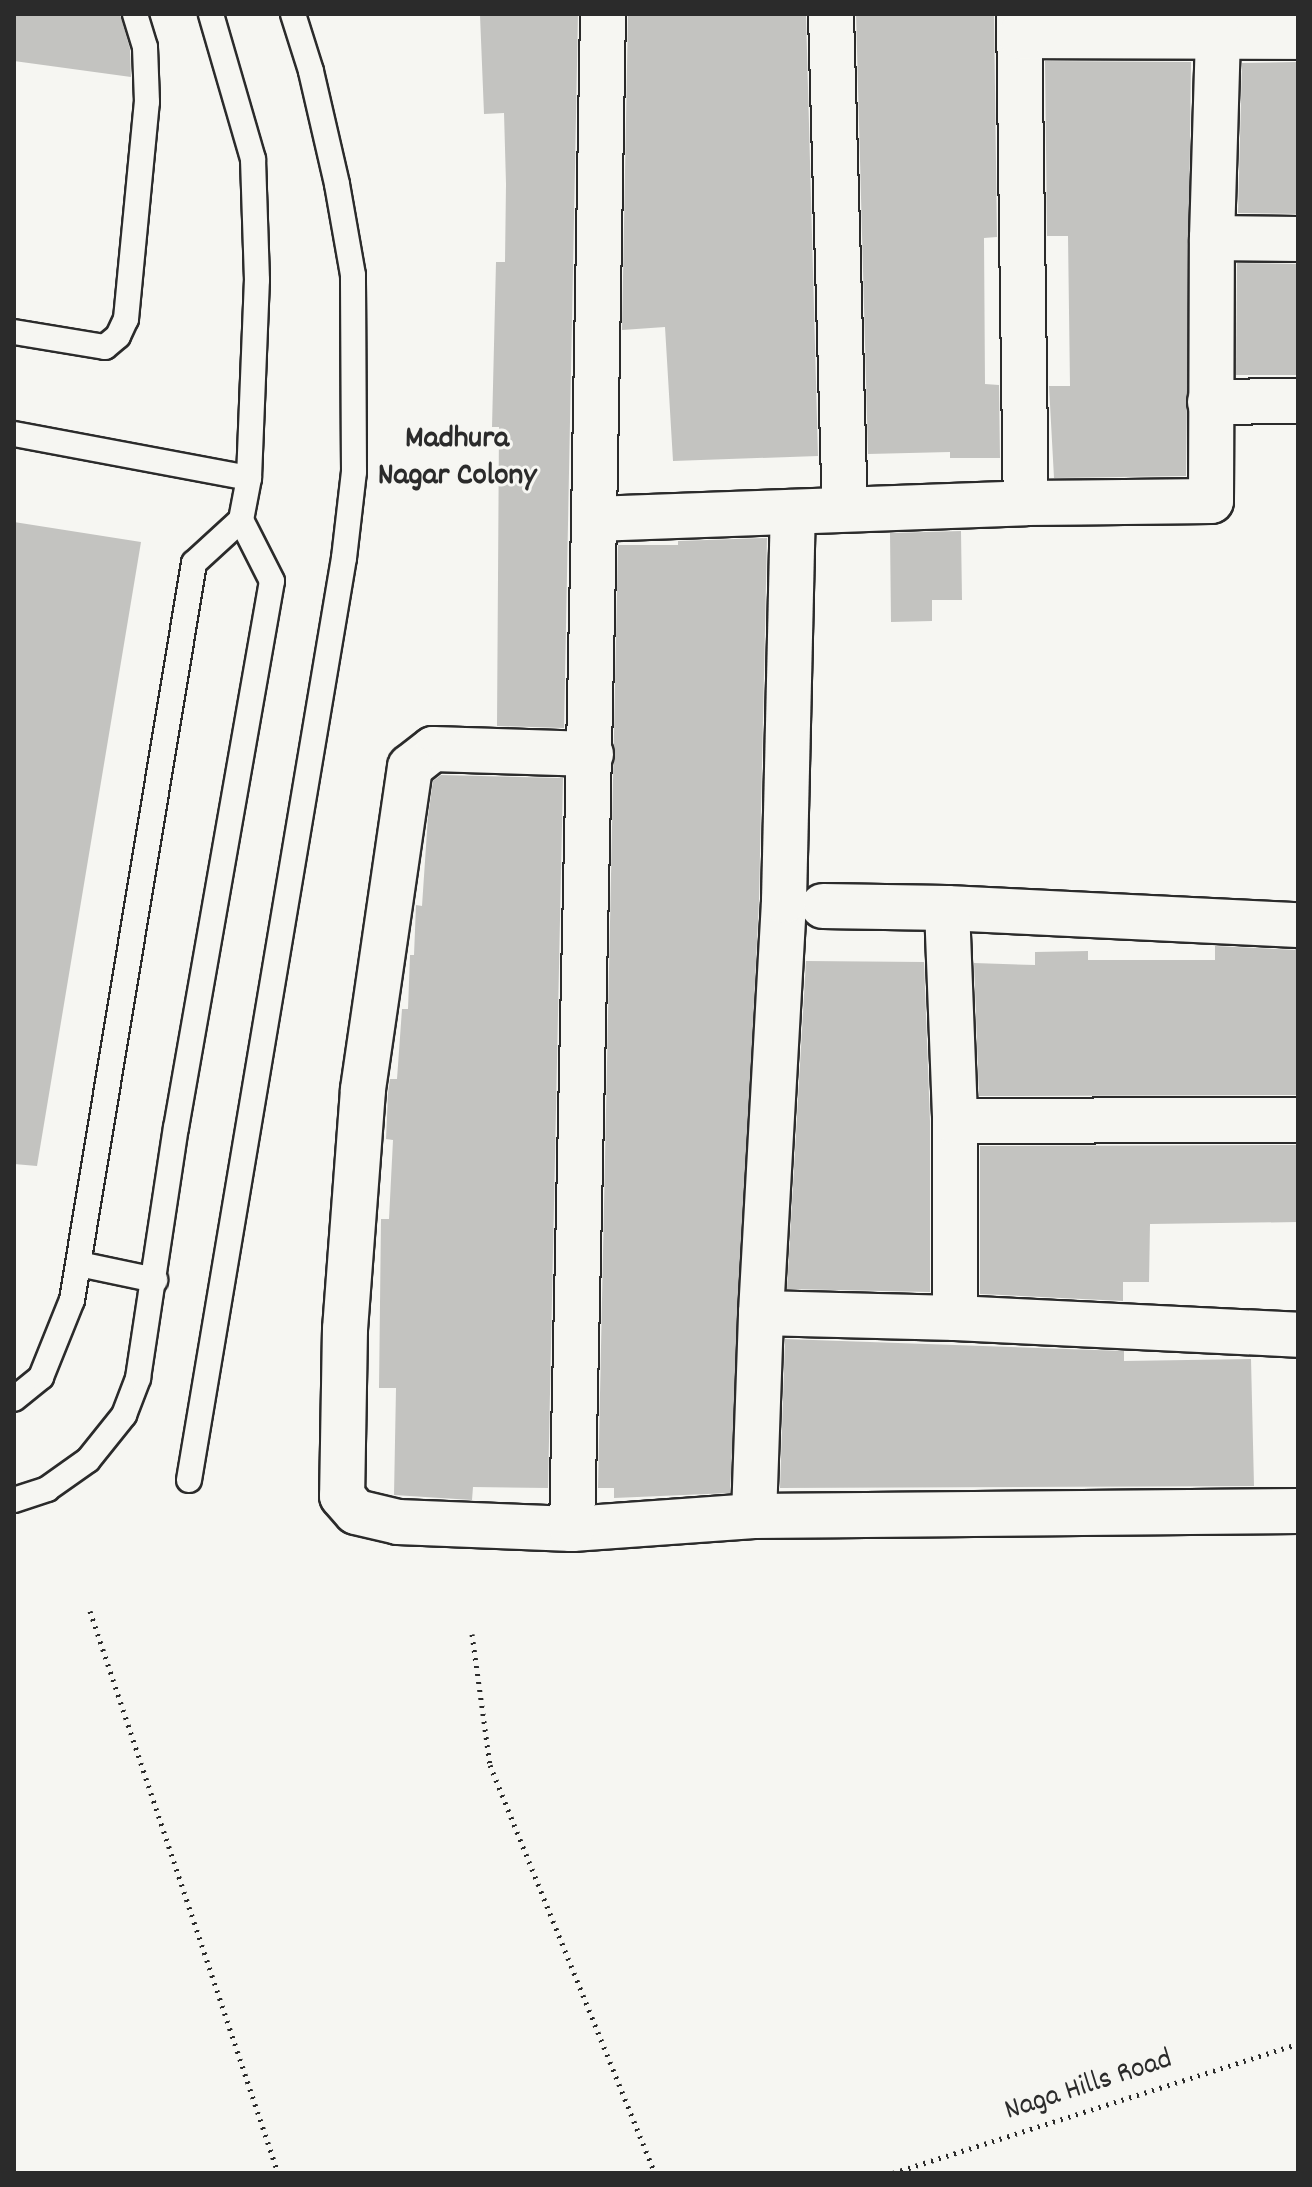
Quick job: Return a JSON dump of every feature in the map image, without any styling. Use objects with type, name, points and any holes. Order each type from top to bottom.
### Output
[{"type":"street","points":[[572,1529],[591,754],[603,14]]},
{"type":"street","points":[[831,14],[845,509]]},
{"type":"street","points":[[1026,503],[1019,25],[1218,37],[1298,37]]},
{"type":"street","points":[[594,519],[1026,503],[1211,501],[1212,238],[1218,37]]},
{"type":"street","points":[[1212,238],[1298,239]]},
{"type":"street","points":[[1210,402],[1298,401]]},
{"type":"street","points":[[754,1516],[761,1313],[784,901],[793,512]]},
{"type":"street","points":[[591,754],[433,749],[410,767],[363,1090],[345,1344],[342,1496],[356,1512],[398,1522],[572,1529],[754,1516],[1298,1511]]},
{"type":"street","points":[[823,906],[947,908],[1298,925]]},
{"type":"street","points":[[947,908],[955,1121],[955,1318]]},
{"type":"street","points":[[955,1121],[1298,1120]]},
{"type":"street","points":[[761,1313],[955,1318],[1298,1335]]},
{"type":"lane","points":[[14,332],[105,347],[118,336],[126,319],[147,102],[145,47],[135,14]]},
{"type":"lane","points":[[14,1399],[41,1377],[72,1300],[194,563],[241,520],[249,478],[257,280],[253,159],[211,14]]},
{"type":"lane","points":[[189,1480],[344,558],[354,472],[353,275],[331,156],[311,71],[293,14]]},
{"type":"lane","points":[[14,434],[249,478]]},
{"type":"lane","points":[[14,1500],[47,1489],[88,1460],[124,1415],[138,1378],[176,1128],[272,581],[241,520]]},
{"type":"lane","points":[[79,1264],[155,1280]]},
{"type":"path","points":[[90,1611],[278,2173]]},
{"type":"path","points":[[472,1634],[490,1765],[655,2173]]},
{"type":"path","name":"Naga Hills Road","points":[[893,2173],[1298,2044]]},
{"type":"building","points":[[14,14],[120,14],[130,49],[131,77],[14,61]]},
{"type":"building","points":[[578,14],[564,728],[497,726],[499,427],[492,427],[496,262],[505,262],[506,184],[504,113],[484,114],[480,15]]},
{"type":"building","points":[[628,14],[806,14],[818,456],[673,461],[665,327],[622,330]]},
{"type":"building","points":[[856,14],[994,14],[997,237],[984,238],[985,384],[999,385],[1000,458],[950,458],[950,452],[868,454]]},
{"type":"building","points":[[1045,61],[1191,62],[1186,476],[1054,478],[1049,386],[1070,386],[1068,236],[1047,236]]},
{"type":"building","points":[[1298,62],[1298,214],[1238,213],[1242,63]]},
{"type":"building","points":[[1237,263],[1298,264],[1298,375],[1236,375]]},
{"type":"building","points":[[14,522],[141,542],[37,1166],[14,1164]]},
{"type":"building","points":[[961,531],[962,600],[932,600],[932,621],[891,622],[890,533]]},
{"type":"building","points":[[767,538],[759,900],[730,1493],[614,1498],[614,1488],[598,1488],[618,545],[678,545],[678,541]]},
{"type":"building","points":[[441,775],[563,778],[548,1488],[473,1487],[472,1500],[394,1495],[396,1388],[379,1388],[381,1219],[389,1219],[393,1140],[386,1139],[388,1093],[390,1079],[397,1079],[402,1009],[408,1009],[410,955],[414,955],[416,905],[422,906],[433,781]]},
{"type":"building","points":[[1215,946],[1298,950],[1298,1095],[979,1096],[974,963],[1035,965],[1035,952],[1088,951],[1088,960],[1215,960]]},
{"type":"building","points":[[806,961],[924,962],[930,1121],[930,1292],[787,1289]]},
{"type":"building","points":[[1298,1145],[1298,1222],[1150,1224],[1149,1282],[1123,1282],[1123,1301],[980,1294],[980,1146]]},
{"type":"building","points":[[785,1339],[1124,1351],[1124,1361],[1251,1359],[1254,1486],[780,1488]]},
{"type":"district","name":"Madhura Nagar Colony","points":[[457,460]]}]
